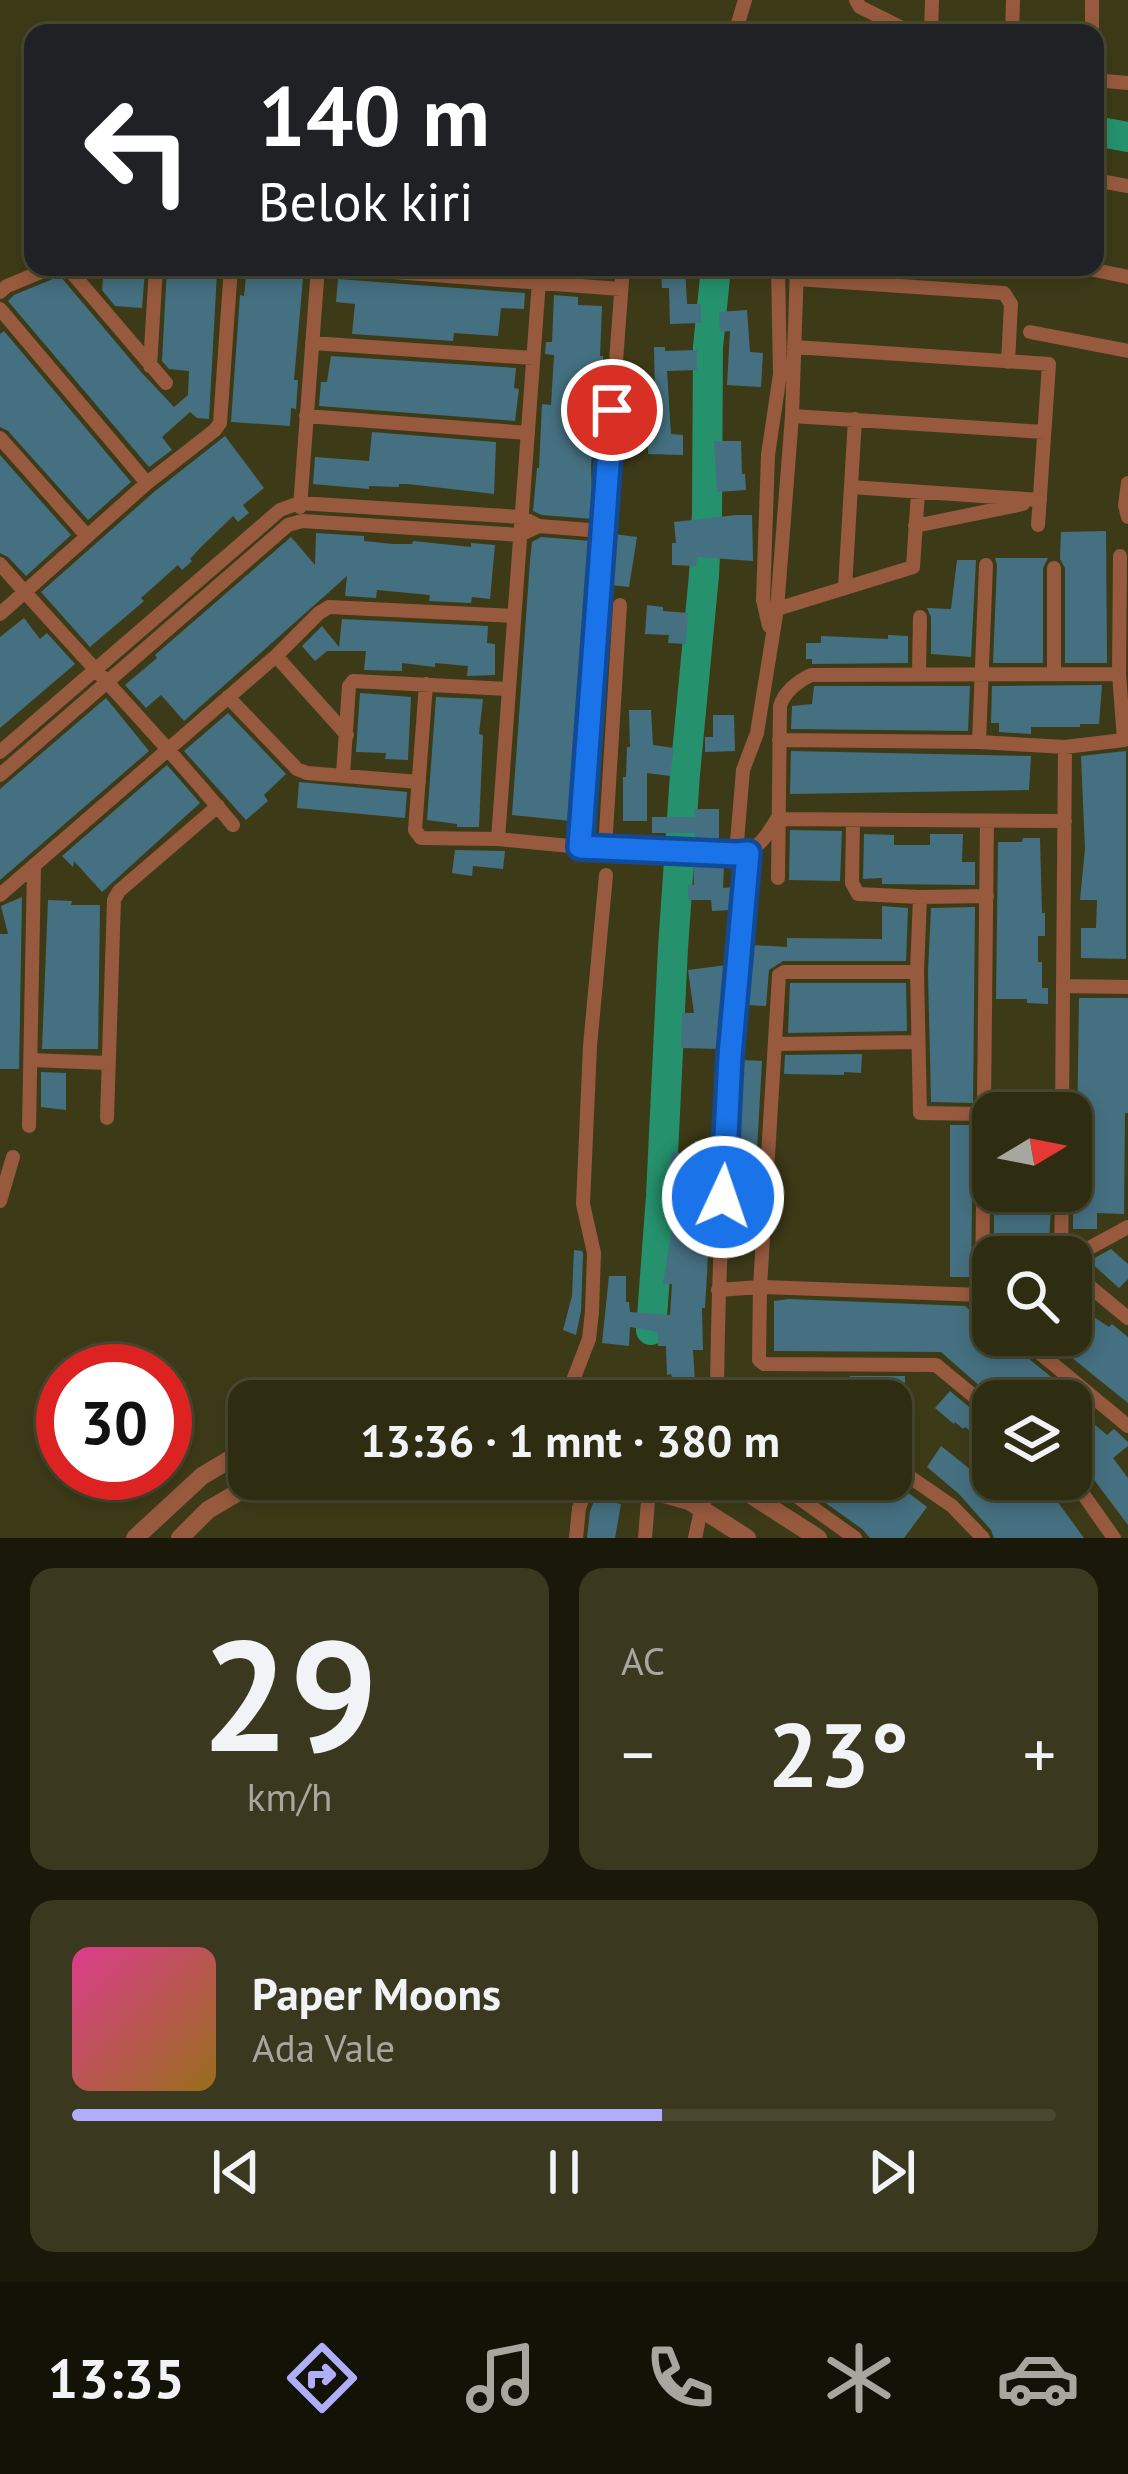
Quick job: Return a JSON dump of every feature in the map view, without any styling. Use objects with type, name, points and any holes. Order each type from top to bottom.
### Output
[{"type":"street","points":[[856,0],[860,7],[894,24]]},
{"type":"street","points":[[0,292],[31,276]]},
{"type":"street","points":[[75,276],[166,383]]},
{"type":"street","points":[[150,366],[155,276]]},
{"type":"street","points":[[0,614],[220,423],[230,276]]},
{"type":"street","points":[[302,521],[299,503],[321,276]]},
{"type":"street","points":[[498,839],[539,276]]},
{"type":"street","points":[[545,276],[622,289]]},
{"type":"street","points":[[580,847],[623,276]]},
{"type":"street","points":[[771,634],[763,600],[768,455],[780,374],[778,276]]},
{"type":"street","points":[[717,1380],[742,770],[757,733],[777,609],[797,276]]},
{"type":"street","points":[[828,276],[1004,293],[1011,304],[1008,362]]},
{"type":"street","points":[[0,309],[147,483]]},
{"type":"street","points":[[1030,332],[1128,351]]},
{"type":"street","points":[[312,343],[533,358]]},
{"type":"street","points":[[794,347],[1049,364],[1038,525]]},
{"type":"street","points":[[306,416],[528,433]]},
{"type":"street","points":[[791,416],[1044,432]]},
{"type":"street","points":[[844,587],[856,419]]},
{"type":"street","points":[[0,438],[87,536]]},
{"type":"street","points":[[1127,511],[1128,483]]},
{"type":"street","points":[[851,487],[1040,500]]},
{"type":"street","points":[[777,609],[913,567],[918,492]]},
{"type":"street","points":[[915,526],[1040,500]]},
{"type":"street","points":[[0,775],[99,676],[280,510],[299,503],[521,517],[538,526],[602,531]]},
{"type":"street","points":[[0,752],[288,525],[302,521],[520,535],[538,526]]},
{"type":"street","points":[[779,740],[1066,747],[1126,739],[1119,674],[1120,556]]},
{"type":"street","points":[[0,564],[233,825]]},
{"type":"street","points":[[980,742],[986,565]]},
{"type":"street","points":[[1054,568],[1054,674]]},
{"type":"street","points":[[605,849],[620,605]]},
{"type":"street","points":[[0,896],[329,607],[514,616]]},
{"type":"street","points":[[919,673],[920,617]]},
{"type":"street","points":[[276,656],[347,735]]},
{"type":"street","points":[[778,878],[782,698],[802,679],[919,673],[1119,674]]},
{"type":"street","points":[[344,775],[353,681],[508,688]]},
{"type":"street","points":[[426,684],[415,830],[421,838],[742,854],[765,839],[777,819]]},
{"type":"street","points":[[228,698],[297,770],[419,782]]},
{"type":"street","points":[[1062,1092],[1066,747]]},
{"type":"street","points":[[107,1118],[114,900],[218,806]]},
{"type":"street","points":[[777,819],[1065,820]]},
{"type":"street","points":[[853,820],[853,889],[858,894],[987,896]]},
{"type":"street","points":[[984,1092],[987,821]]},
{"type":"street","points":[[29,1126],[34,867]]},
{"type":"street","points":[[574,1380],[589,1339],[592,1312],[594,1253],[583,1204],[590,1046],[606,875]]},
{"type":"street","points":[[920,897],[920,1113],[972,1114]]},
{"type":"street","points":[[917,972],[779,974],[760,1287],[761,1363],[936,1365],[972,1395]]},
{"type":"street","points":[[1063,986],[1128,987]]},
{"type":"street","points":[[777,1044],[918,1042]]},
{"type":"street","points":[[31,1060],[108,1063]]},
{"type":"street","points":[[0,1201],[13,1157]]},
{"type":"street","points":[[1092,1247],[1128,1228]]},
{"type":"street","points":[[1092,1288],[1128,1318]]},
{"type":"street","points":[[718,1290],[972,1293]]},
{"type":"street","points":[[1043,1356],[1072,1380]]},
{"type":"street","points":[[1092,1399],[1117,1423]]},
{"type":"street","points":[[135,1538],[202,1476],[228,1461]]},
{"type":"street","points":[[912,1478],[952,1506],[982,1538]]},
{"type":"street","points":[[180,1538],[208,1510],[228,1498]]},
{"type":"street","points":[[576,1538],[582,1500]]},
{"type":"street","points":[[645,1538],[649,1500]]},
{"type":"street","points":[[686,1500],[747,1538]]},
{"type":"street","points":[[695,1538],[705,1500]]},
{"type":"street","points":[[756,1500],[818,1538]]},
{"type":"street","points":[[800,1500],[844,1535]]},
{"type":"street","points":[[1087,1500],[1114,1538]]},
{"type":"building","points":[[60,276],[174,407],[188,395],[189,371],[169,369],[162,361],[167,276],[217,276],[209,419],[190,412],[162,437],[172,450],[149,467],[8,301]]},
{"type":"building","points":[[103,276],[145,276],[142,308],[115,306],[102,290]]},
{"type":"building","points":[[246,276],[303,276],[296,409],[291,408],[290,426],[231,422],[240,295],[244,296]]},
{"type":"building","points":[[661,276],[685,276],[687,304],[701,304],[701,323],[670,324],[669,288],[662,288]]},
{"type":"building","points":[[338,279],[525,293],[524,309],[501,308],[498,336],[454,333],[453,341],[352,334],[355,304],[336,302]]},
{"type":"building","points":[[554,295],[578,297],[578,305],[602,306],[603,370],[598,370],[591,467],[593,519],[533,511],[542,404],[551,405],[554,355],[545,354],[546,342],[552,342]]},
{"type":"building","points":[[747,310],[750,352],[763,353],[761,387],[727,385],[730,331],[720,332],[719,312]]},
{"type":"building","points":[[4,331],[131,482],[88,520],[0,427],[0,334]]},
{"type":"building","points":[[654,347],[697,350],[697,370],[667,371],[671,434],[683,435],[683,455],[648,454],[648,434],[653,434]]},
{"type":"building","points":[[331,356],[516,368],[515,421],[319,406],[321,382],[327,382]]},
{"type":"building","points":[[372,432],[496,442],[494,494],[408,484],[369,489],[313,484],[315,457],[369,461]]},
{"type":"building","points":[[225,436],[264,488],[243,505],[249,513],[238,522],[233,516],[192,561],[182,570],[178,565],[90,647],[41,592]]},
{"type":"building","points":[[714,441],[741,441],[746,490],[717,492]]},
{"type":"building","points":[[0,455],[71,535],[26,576],[0,553]]},
{"type":"building","points":[[752,515],[753,561],[697,557],[696,566],[672,565],[674,522]]},
{"type":"building","points":[[1106,531],[1107,663],[1065,663],[1061,532]]},
{"type":"building","points":[[316,533],[364,536],[364,541],[393,544],[495,545],[490,599],[429,601],[430,595],[377,590],[376,598],[345,596],[347,576],[184,721],[161,695],[146,708],[125,685],[291,537],[315,565]]},
{"type":"building","points":[[614,534],[637,537],[629,587],[611,585]]},
{"type":"building","points":[[541,537],[591,541],[571,821],[512,815],[530,561],[532,542]]},
{"type":"building","points":[[995,558],[1048,558],[1043,568],[1043,663],[993,663]]},
{"type":"building","points":[[957,560],[976,560],[971,657],[931,654],[927,608],[951,609]]},
{"type":"building","points":[[647,605],[688,613],[686,644],[668,643],[669,635],[645,634]]},
{"type":"building","points":[[24,618],[40,639],[47,633],[75,664],[0,728],[0,637]]},
{"type":"building","points":[[342,619],[488,626],[487,643],[495,644],[495,675],[467,676],[468,666],[435,663],[435,667],[402,663],[402,671],[364,670],[366,651],[327,651],[315,661],[302,646],[322,626],[339,647]]},
{"type":"building","points":[[888,635],[908,636],[908,663],[812,664],[812,659],[806,659],[806,643],[821,643],[821,636],[888,639]]},
{"type":"building","points":[[1102,685],[1099,724],[1031,727],[1031,734],[999,732],[999,723],[991,723],[992,686]]},
{"type":"building","points":[[814,686],[970,686],[968,731],[791,729],[792,706],[812,704]]},
{"type":"building","points":[[360,693],[411,697],[408,760],[356,752]]},
{"type":"building","points":[[436,697],[483,699],[479,827],[427,820]]},
{"type":"building","points":[[106,698],[149,751],[0,880],[0,789]]},
{"type":"building","points":[[629,710],[651,710],[653,745],[674,748],[670,776],[647,773],[647,821],[623,821]]},
{"type":"building","points":[[228,713],[286,774],[264,795],[268,801],[246,820],[184,751]]},
{"type":"building","points":[[713,715],[734,715],[735,751],[705,752],[705,737],[713,737]]},
{"type":"building","points":[[791,751],[1031,756],[1029,790],[790,794]]},
{"type":"building","points":[[1126,751],[1126,959],[1081,958],[1081,928],[1096,928],[1097,900],[1080,900],[1085,849],[1081,756]]},
{"type":"building","points":[[167,765],[200,803],[102,892],[74,861],[73,867],[62,856]]},
{"type":"building","points":[[299,782],[407,792],[405,818],[297,808]]},
{"type":"building","points":[[694,809],[719,809],[719,842],[695,841],[695,833],[652,833],[652,817],[695,817]]},
{"type":"building","points":[[790,830],[842,831],[840,881],[789,880]]},
{"type":"building","points":[[864,834],[894,835],[894,845],[930,845],[930,834],[963,834],[962,862],[975,862],[975,885],[882,884],[882,878],[863,879]]},
{"type":"building","points":[[1023,838],[1040,838],[1045,936],[1038,936],[1038,962],[1042,962],[1042,988],[1048,988],[1048,1004],[996,999],[998,842],[1022,842]]},
{"type":"building","points":[[455,850],[505,851],[503,869],[473,866],[472,876],[452,873]]},
{"type":"building","points":[[693,864],[724,865],[723,888],[734,887],[732,910],[712,911],[711,900],[688,900],[688,885],[694,885]]},
{"type":"building","points":[[22,897],[19,1069],[0,1069],[0,934],[8,934],[1,906]]},
{"type":"building","points":[[48,900],[100,905],[98,1049],[42,1049]]},
{"type":"building","points":[[882,906],[908,908],[906,961],[783,961],[769,970],[766,1006],[747,1005],[751,945],[787,947],[787,938],[882,939]]},
{"type":"building","points":[[975,907],[972,1103],[931,1102],[931,908]]},
{"type":"building","points":[[727,965],[721,1049],[681,1048],[682,1013],[694,1013],[688,970]]},
{"type":"building","points":[[790,983],[906,983],[907,1031],[788,1033]]},
{"type":"building","points":[[1079,998],[1128,998],[1124,1214],[1097,1213],[1097,1229],[1073,1229],[1073,1212],[1092,1212],[1092,1092],[1078,1092]]},
{"type":"building","points":[[862,1054],[861,1073],[784,1074],[785,1055]]},
{"type":"building","points":[[743,1060],[762,1061],[753,1220],[733,1218]]},
{"type":"building","points":[[41,1072],[66,1073],[66,1110],[41,1107]]},
{"type":"building","points":[[950,1125],[972,1125],[971,1277],[950,1277]]},
{"type":"building","points":[[695,1141],[715,1142],[713,1173],[692,1172],[689,1200],[711,1204],[703,1350],[693,1350],[695,1380],[673,1380],[667,1375],[666,1346],[658,1346],[658,1332],[630,1327],[629,1346],[602,1343],[609,1276],[626,1276],[630,1312],[670,1315],[672,1284],[663,1284],[674,1215],[669,1214],[675,1176],[669,1175],[672,1152],[694,1155]]},
{"type":"building","points":[[994,1212],[1051,1212],[1049,1236],[994,1236]]},
{"type":"building","points":[[1111,1249],[1128,1264],[1128,1279],[1119,1288],[1092,1259]]},
{"type":"building","points":[[574,1250],[583,1254],[576,1335],[563,1330],[572,1296]]},
{"type":"building","points":[[774,1301],[965,1306],[972,1312],[972,1356],[1026,1356],[1055,1380],[973,1380],[941,1352],[774,1351]]},
{"type":"building","points":[[1092,1316],[1128,1337],[1128,1403],[1070,1356],[1092,1356]]},
{"type":"building","points":[[850,1376],[905,1376],[905,1380],[850,1380]]},
{"type":"building","points":[[950,1391],[972,1409],[972,1432],[954,1424],[935,1408]]},
{"type":"building","points":[[1092,1422],[1107,1435],[1114,1429],[1128,1442],[1113,1458],[1128,1478],[1128,1525],[1092,1477]]},
{"type":"building","points":[[941,1446],[972,1471],[972,1500],[1056,1500],[1084,1538],[994,1538],[959,1494],[927,1467]]},
{"type":"building","points":[[912,1496],[927,1507],[904,1538],[870,1538],[821,1500],[912,1500]]},
{"type":"building","points":[[595,1500],[621,1504],[615,1538],[587,1538]]},
{"type":"waterway","points":[[1104,133],[1128,137]]},
{"type":"waterway","points":[[651,1330],[685,774],[704,575],[708,347],[715,276]]},
{"type":"route","points":[[612,410],[580,847],[748,853],[723,1197]]}]
